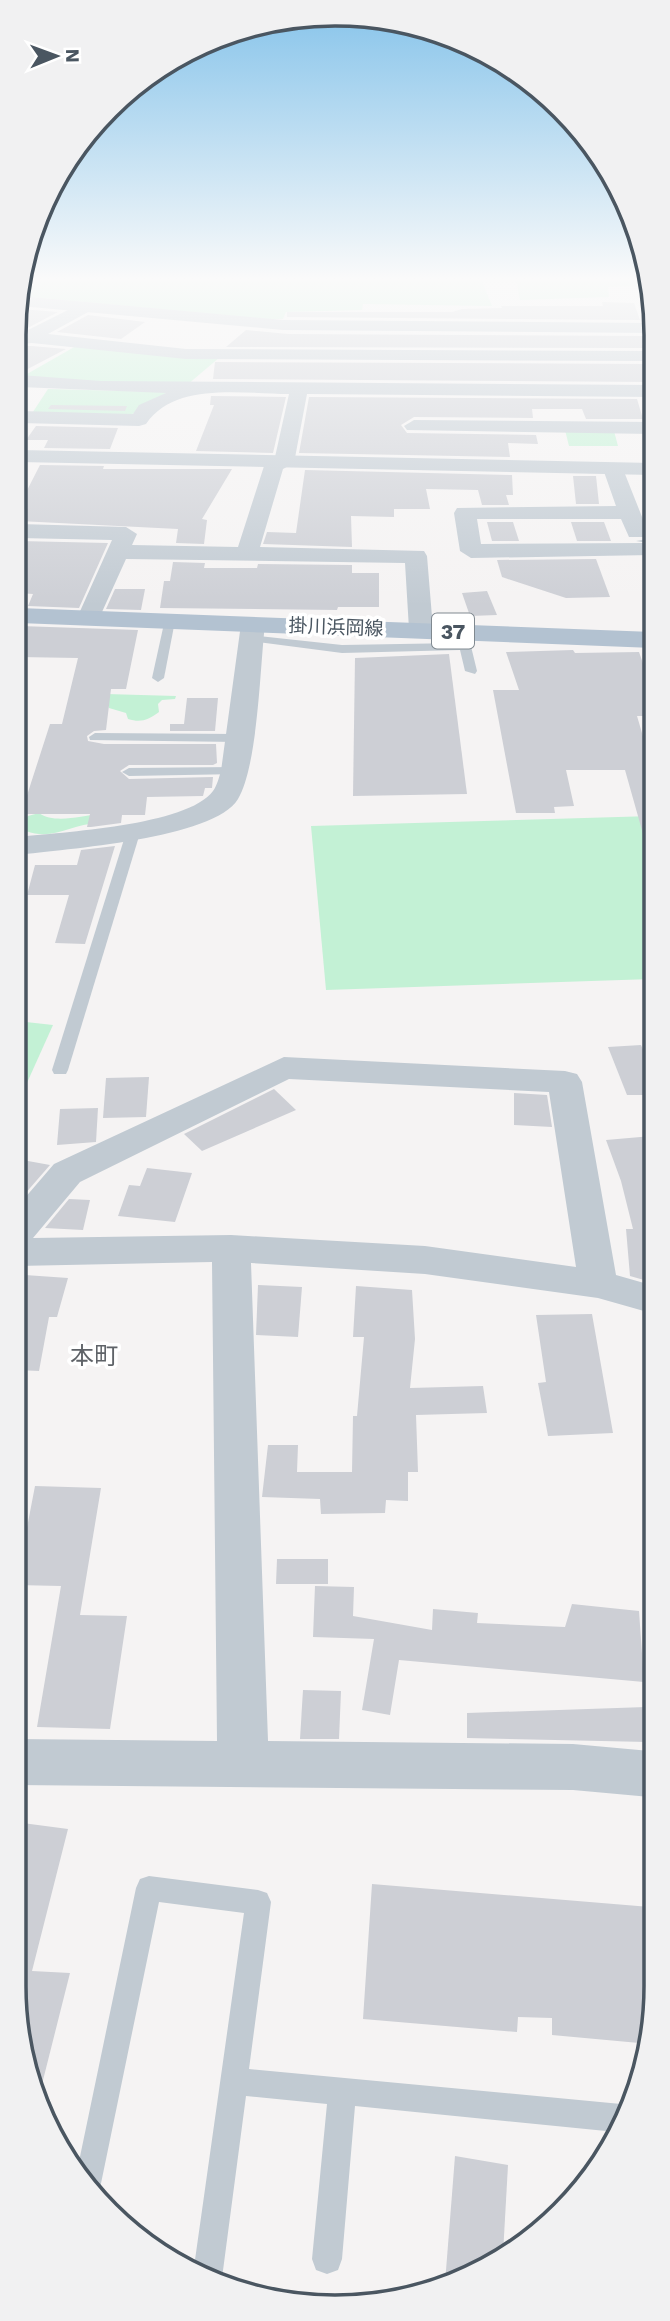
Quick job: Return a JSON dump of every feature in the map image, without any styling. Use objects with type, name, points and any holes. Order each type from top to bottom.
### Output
[{"type":"main road","name":"掛川浜岡線","points":[[26,615],[169,621],[251,631],[421,629],[463,638],[644,640]]},
{"type":"street","points":[[26,417],[139,420],[146,410],[189,389]]},
{"type":"street","points":[[247,553],[279,463],[299,389]]},
{"type":"street","points":[[414,389],[415,465]]},
{"type":"street","points":[[451,389],[644,391]]},
{"type":"street","points":[[414,426],[644,428]]},
{"type":"street","points":[[26,456],[644,469]]},
{"type":"street","points":[[613,469],[644,540]]},
{"type":"street","points":[[630,512],[465,513],[471,551],[644,544]]},
{"type":"street","points":[[26,531],[125,534],[89,618]]},
{"type":"street","points":[[118,552],[416,556],[421,629]]},
{"type":"street","points":[[26,845],[133,833],[191,818],[225,797],[235,771],[251,631]]},
{"type":"street","points":[[26,1221],[67,1172],[284,1068],[565,1082],[598,1284]]},
{"type":"street","points":[[231,1248],[243,1763]]},
{"type":"street","points":[[26,1252],[231,1248],[425,1260],[598,1284],[644,1297]]},
{"type":"street","points":[[26,1762],[573,1767],[644,1773]]},
{"type":"lane","points":[[158,678],[169,621]]},
{"type":"lane","points":[[251,631],[342,649],[463,638],[471,671]]},
{"type":"lane","points":[[95,737],[237,738]]},
{"type":"lane","points":[[129,772],[235,771]]},
{"type":"lane","points":[[60,1070],[133,833]]},
{"type":"lane","points":[[91,2175],[149,1888],[258,1902],[208,2267]]},
{"type":"lane","points":[[234,2081],[614,2117]]},
{"type":"lane","points":[[327,2259],[342,2091]]},
{"type":"green space","points":[[48,389],[166,393],[126,418],[29,418]]},
{"type":"green space","points":[[565,430],[614,431],[618,446],[569,446]]},
{"type":"green space","points":[[106,694],[176,696],[175,699],[162,700],[158,704],[159,712],[155,715],[137,721],[128,719],[126,713],[109,708]]},
{"type":"green space","points":[[39,813],[60,819],[98,814],[98,823],[54,833],[36,834],[26,831],[28,816]]},
{"type":"green space","points":[[644,816],[644,979],[326,990],[311,826]]},
{"type":"green space","points":[[26,1022],[53,1025],[26,1085]]},
{"type":"building","points":[[211,396],[286,397],[273,453],[196,451],[214,405],[210,405]]},
{"type":"building","points":[[309,397],[637,399],[643,419],[586,419],[582,409],[532,409],[533,418],[414,417],[401,425],[407,433],[536,435],[538,444],[508,443],[510,457],[299,453]]},
{"type":"building","points":[[51,405],[127,406],[125,411],[48,409]]},
{"type":"building","points":[[36,426],[118,428],[110,449],[44,448],[48,440],[26,440]]},
{"type":"building","points":[[40,465],[104,466],[103,469],[232,469],[202,519],[207,520],[204,544],[176,543],[178,529],[26,521],[26,492]]},
{"type":"building","points":[[305,470],[512,475],[513,495],[506,495],[509,505],[482,505],[478,490],[426,489],[430,509],[394,509],[394,517],[351,516],[352,547],[263,544],[267,532],[296,533]]},
{"type":"building","points":[[573,476],[596,476],[599,504],[576,504]]},
{"type":"building","points":[[487,522],[513,522],[519,541],[492,541]]},
{"type":"building","points":[[571,522],[604,522],[611,541],[577,541]]},
{"type":"building","points":[[26,541],[108,543],[79,608],[28,606],[33,594],[26,594]]},
{"type":"building","points":[[596,559],[610,597],[566,598],[502,577],[497,560]]},
{"type":"building","points":[[173,562],[205,563],[204,568],[257,568],[258,564],[352,565],[352,573],[379,573],[379,607],[338,607],[337,610],[160,608],[164,581],[170,581]]},
{"type":"building","points":[[115,589],[145,589],[141,610],[106,609]]},
{"type":"building","points":[[487,591],[497,615],[470,616],[462,593]]},
{"type":"building","points":[[26,626],[138,630],[126,689],[111,689],[106,730],[94,731],[87,736],[88,741],[104,744],[216,744],[217,763],[213,765],[129,765],[120,771],[129,779],[213,777],[212,788],[205,788],[203,796],[147,797],[145,815],[122,815],[121,823],[87,827],[90,814],[26,814],[26,798],[50,724],[62,724],[78,658],[26,657]]},
{"type":"building","points":[[506,652],[639,652],[644,666],[644,716],[637,716],[644,740],[644,837],[625,770],[566,770],[574,806],[554,807],[555,813],[516,813],[493,690],[519,690]]},
{"type":"building","points":[[449,654],[467,794],[353,796],[355,658]]},
{"type":"building","points":[[187,698],[218,698],[215,731],[170,731],[170,724],[184,724]]},
{"type":"building","points":[[115,846],[85,944],[55,943],[69,895],[27,895],[35,865],[77,865],[81,850]]},
{"type":"building","points":[[641,1045],[644,1052],[644,1095],[627,1095],[608,1047]]},
{"type":"building","points":[[149,1077],[146,1117],[103,1118],[106,1078]]},
{"type":"building","points":[[274,1089],[296,1110],[202,1151],[184,1134]]},
{"type":"building","points":[[514,1093],[547,1095],[552,1127],[514,1125]]},
{"type":"building","points":[[98,1108],[96,1142],[57,1145],[60,1109]]},
{"type":"building","points":[[644,1137],[644,1280],[630,1276],[626,1229],[633,1229],[621,1181],[606,1140]]},
{"type":"building","points":[[26,1161],[50,1165],[26,1193]]},
{"type":"building","points":[[147,1168],[192,1173],[175,1222],[118,1216],[129,1185],[140,1186]]},
{"type":"building","points":[[69,1199],[90,1200],[83,1230],[45,1228]]},
{"type":"building","points":[[26,1275],[68,1278],[57,1317],[49,1317],[39,1371],[26,1370]]},
{"type":"building","points":[[258,1285],[302,1287],[298,1337],[256,1335]]},
{"type":"building","points":[[356,1286],[412,1290],[415,1339],[410,1388],[483,1386],[487,1413],[416,1415],[418,1472],[408,1472],[408,1501],[386,1500],[385,1513],[321,1514],[320,1499],[262,1497],[268,1445],[298,1445],[297,1472],[352,1472],[353,1416],[357,1416],[364,1337],[353,1337]]},
{"type":"building","points":[[592,1314],[613,1433],[548,1436],[538,1383],[546,1382],[536,1315]]},
{"type":"building","points":[[35,1486],[101,1488],[80,1615],[127,1616],[110,1729],[37,1727],[61,1586],[26,1585],[26,1533]]},
{"type":"building","points":[[277,1559],[328,1559],[328,1584],[276,1584]]},
{"type":"building","points":[[315,1586],[354,1587],[353,1616],[432,1630],[433,1609],[478,1613],[477,1623],[565,1627],[572,1604],[639,1611],[644,1682],[399,1660],[390,1715],[362,1710],[374,1639],[313,1637]]},
{"type":"building","points":[[303,1690],[341,1691],[339,1739],[300,1739]]},
{"type":"building","points":[[644,1707],[644,1742],[467,1738],[467,1713]]},
{"type":"building","points":[[26,1823],[68,1829],[32,1971],[70,1973],[42,2083],[32,2046],[27,2006]]},
{"type":"building","points":[[372,1884],[644,1907],[644,1986],[638,2043],[552,2035],[552,2018],[518,2017],[517,2032],[363,2019]]},
{"type":"building","points":[[455,2156],[508,2165],[504,2245],[472,2263],[446,2274]]},
{"type":"district","name":"本町","points":[[94,1356]]}]
